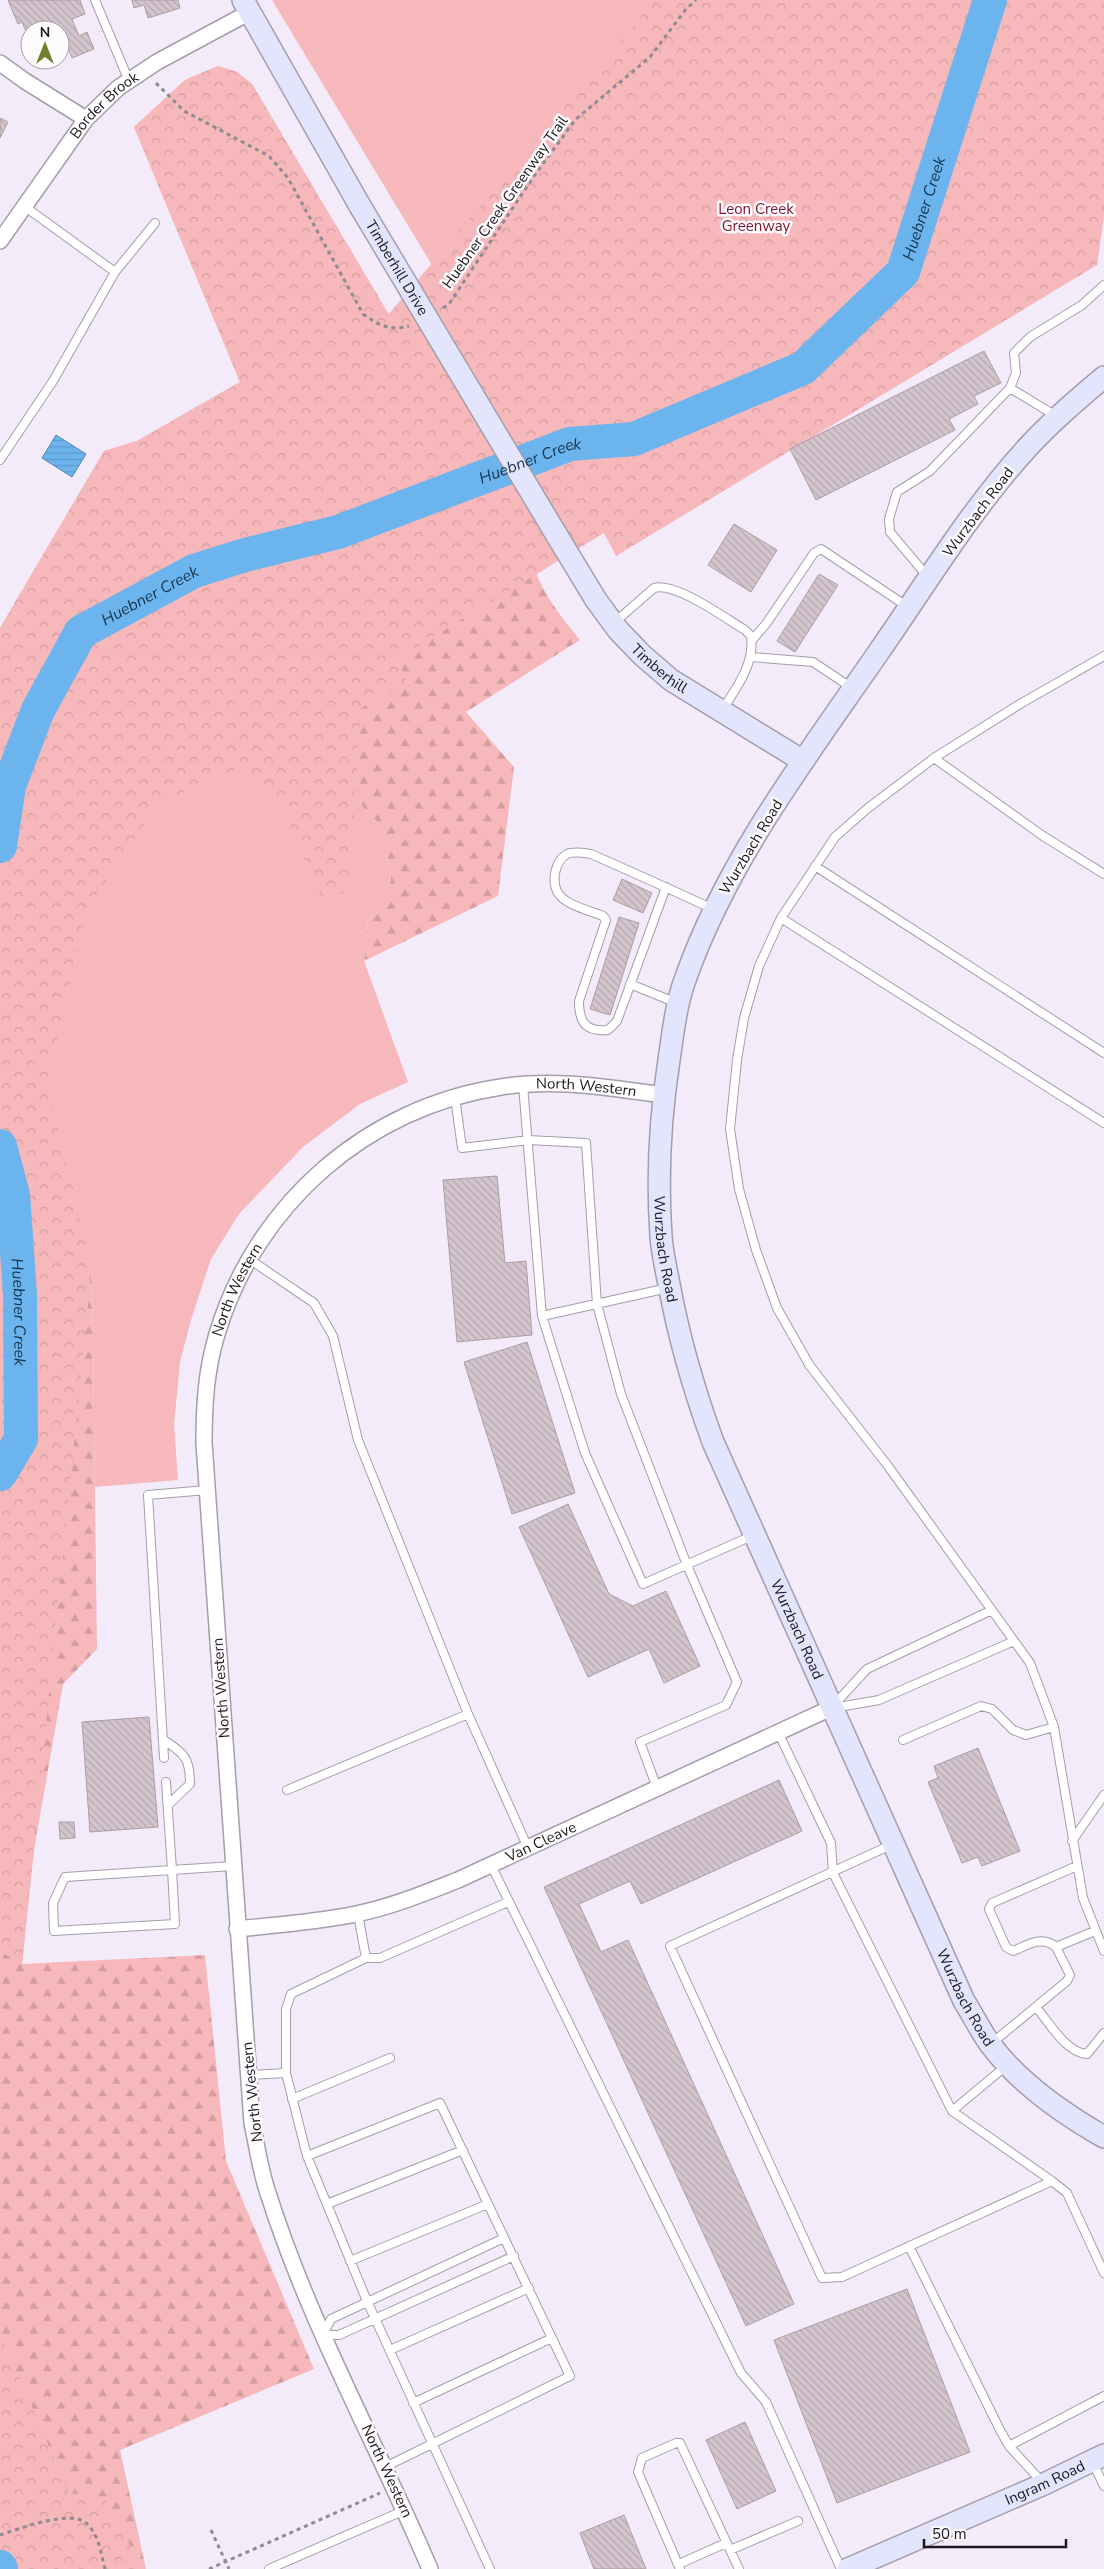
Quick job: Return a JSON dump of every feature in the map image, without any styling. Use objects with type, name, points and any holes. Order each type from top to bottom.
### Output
[{"type":"main road","name":"Timberhill Drive","points":[[247,6],[360,206],[556,534]]},
{"type":"main road","name":"Wurzbach Road","points":[[1104,377],[1057,417],[1026,449],[980,506],[804,761],[741,860],[715,910],[685,979],[663,1095],[660,1133],[661,1238],[690,1380],[713,1442],[754,1535],[964,2000],[990,2044],[1021,2078],[1077,2121],[1104,2137]]},
{"type":"main road","name":"Timberhill","points":[[556,534],[596,600],[613,624],[642,656],[671,680],[804,761]]},
{"type":"main road","name":"Ingram Road","points":[[848,2569],[1044,2484],[1098,2458]]},
{"type":"street","name":"Border Brook","points":[[0,241],[86,119],[129,81],[247,6]]},
{"type":"street","points":[[0,63],[25,82],[86,119]]},
{"type":"street","name":"North Western","points":[[430,2569],[405,2510],[323,2335],[267,2192],[252,2123],[207,1490],[204,1407],[209,1370],[217,1335],[229,1301],[249,1259],[284,1208],[309,1181],[336,1157],[398,1118],[455,1097],[502,1086],[575,1084],[663,1095]]},
{"type":"street","name":"Van Cleave","points":[[237,1929],[305,1923],[358,1914],[409,1900],[491,1865],[831,1708]]},
{"type":"lane","points":[[94,0],[129,81]]},
{"type":"lane","points":[[24,206],[115,272]]},
{"type":"lane","points":[[0,460],[53,381],[115,272],[155,223]]},
{"type":"lane","points":[[922,570],[890,532],[889,519],[897,492],[930,471],[1010,388],[1016,373],[1014,354],[1030,337],[1082,305],[1104,285]]},
{"type":"lane","points":[[1010,388],[1057,417]]},
{"type":"lane","points":[[722,711],[739,683],[751,657],[752,640],[766,624],[814,553],[821,549],[909,608]]},
{"type":"lane","points":[[613,624],[654,588],[662,586],[685,594],[745,630],[752,640]]},
{"type":"lane","points":[[1104,656],[1027,700],[934,758],[868,808],[835,837],[781,918],[759,966],[744,1018],[733,1080],[730,1129],[739,1189],[756,1250],[777,1308],[810,1366],[888,1466],[1030,1663],[1054,1727],[1083,1898],[1104,1951]]},
{"type":"lane","points":[[751,657],[813,662],[854,689]]},
{"type":"lane","points":[[934,758],[1043,836],[1104,874]]},
{"type":"lane","points":[[666,887],[617,1021],[608,1030],[595,1031],[586,1026],[579,1014],[579,1002],[606,920],[603,916],[568,901],[558,894],[554,878],[557,864],[567,854],[579,852],[591,854],[666,887],[715,910]]},
{"type":"lane","points":[[814,866],[1104,1053]]},
{"type":"lane","points":[[781,918],[1104,1123]]},
{"type":"lane","points":[[630,984],[679,1004]]},
{"type":"lane","points":[[523,1085],[542,1316],[584,1453],[643,1584],[754,1535]]},
{"type":"lane","points":[[455,1097],[462,1148],[528,1140],[586,1144],[597,1304],[621,1394],[687,1565],[737,1682],[726,1705],[640,1742],[657,1788]]},
{"type":"lane","points":[[249,1259],[314,1303],[333,1336],[358,1440],[468,1714],[528,1848]]},
{"type":"lane","points":[[542,1316],[670,1287]]},
{"type":"lane","points":[[164,1758],[148,1495],[207,1490]]},
{"type":"lane","points":[[831,1708],[866,1669],[992,1610]]},
{"type":"lane","points":[[831,1708],[879,1700],[1014,1641]]},
{"type":"lane","points":[[903,1740],[981,1706],[992,1709],[1013,1730],[1026,1735],[1054,1727]]},
{"type":"lane","points":[[287,1790],[468,1714]]},
{"type":"lane","points":[[778,1732],[831,1843],[833,1873],[952,2111],[1068,2194],[1104,2272]]},
{"type":"lane","points":[[164,1740],[186,1756],[190,1769],[190,1784],[168,1805]]},
{"type":"lane","points":[[166,1782],[168,1805],[172,1870],[175,1924],[54,1931],[53,1904],[64,1877],[172,1870],[233,1866]]},
{"type":"lane","points":[[1072,1841],[1104,1794]]},
{"type":"lane","points":[[893,1844],[670,1946],[822,2278],[842,2277],[1052,2182]]},
{"type":"lane","points":[[491,1865],[742,2373],[766,2402],[841,2569]]},
{"type":"lane","points":[[990,2044],[1067,1981],[1070,1975],[1056,1947],[1048,1940],[1042,1940],[1013,1951],[1006,1947],[989,1910],[992,1903],[1077,1866]]},
{"type":"lane","points":[[490,2569],[367,2301],[307,2156],[286,2073],[286,2009],[292,1994],[366,1958],[380,1958],[508,1902]]},
{"type":"lane","points":[[358,1914],[366,1958]]},
{"type":"lane","points":[[1056,1947],[1095,1931]]},
{"type":"lane","points":[[1036,2006],[1070,2047],[1079,2053],[1087,2054],[1104,2033]]},
{"type":"lane","points":[[292,2099],[390,2058]]},
{"type":"lane","points":[[952,2111],[1009,2064]]},
{"type":"lane","points":[[248,2075],[286,2073]]},
{"type":"lane","points":[[307,2156],[440,2103],[570,2376],[385,2467]]},
{"type":"lane","points":[[327,2204],[463,2150]]},
{"type":"lane","points":[[350,2261],[488,2204]]},
{"type":"lane","points":[[504,2238],[331,2319],[323,2335],[339,2335],[514,2256]]},
{"type":"lane","points":[[909,2246],[1009,2446],[1044,2484]]},
{"type":"lane","points":[[390,2350],[529,2288]]},
{"type":"lane","points":[[414,2403],[552,2338]]},
{"type":"lane","points":[[1009,2446],[1104,2396]]},
{"type":"lane","points":[[739,2569],[728,2546],[680,2443],[642,2458],[638,2472],[679,2567],[728,2546],[798,2521]]},
{"type":"lane","points":[[1098,2458],[1104,2486]]},
{"type":"lane","points":[[269,2569],[405,2510]]},
{"type":"path","name":"Huebner Creek Greenway Trail","points":[[438,312],[449,304],[534,176],[576,119],[650,57],[686,9],[696,0]]},
{"type":"path","points":[[146,70],[184,111],[269,156],[288,178],[363,314],[378,325],[396,329],[412,325]]},
{"type":"path","points":[[209,2569],[394,2486]]},
{"type":"path","points":[[0,2535],[62,2518],[74,2518],[86,2523],[96,2537],[105,2569]]},
{"type":"path","points":[[211,2530],[228,2569]]},
{"type":"green space","points":[[272,0],[1057,0],[456,305]]},
{"type":"green space","name":"Leon Creek Greenway","points":[[655,0],[1104,0],[1104,217],[1097,265],[616,556],[604,533],[397,659],[407,682],[361,708],[348,891],[323,901],[277,798],[237,768],[159,804],[88,908],[47,1084],[92,1264],[22,1964],[0,1951],[0,628],[104,451],[137,441],[240,382],[134,127],[185,80],[218,66],[237,72],[252,84],[388,315]]},
{"type":"green space","points":[[218,66],[237,72],[252,84],[529,550],[537,576],[549,598],[580,640],[466,712],[514,767],[498,896],[364,961],[368,921],[391,881],[384,829],[355,799],[237,768],[159,804],[88,908],[47,1084],[92,1264],[97,1649],[63,1684],[34,1850],[22,1964],[205,1955],[226,2161],[314,2369],[120,2450],[146,2569],[0,2569],[0,628],[104,451],[137,441],[240,382],[134,127],[185,80]]},
{"type":"green space","points":[[237,768],[355,799],[384,829],[391,881],[368,921],[364,961],[408,1082],[360,1104],[303,1147],[239,1214],[211,1259],[191,1320],[180,1362],[174,1425],[178,1480],[95,1487],[92,1264],[47,1084],[88,908],[159,804]]},
{"type":"green space","points":[[0,2333],[69,2493],[105,2498],[142,2569],[0,2569]]},
{"type":"water","points":[[56,435],[86,454],[72,477],[42,458]]},
{"type":"building","points":[[8,0],[80,0],[85,14],[72,19],[79,36],[87,32],[94,49],[72,58],[70,53],[70,20],[20,20],[18,24]]},
{"type":"building","points":[[132,0],[178,0],[180,8],[148,18],[144,5],[134,8]]},
{"type":"building","points":[[0,118],[8,122],[0,138]]},
{"type":"building","points":[[984,351],[1001,383],[974,396],[978,404],[949,419],[955,430],[816,500],[790,449]]},
{"type":"building","points":[[734,524],[777,550],[751,592],[708,565]]},
{"type":"building","points":[[819,574],[838,585],[795,652],[777,641]]},
{"type":"building","points":[[622,879],[652,893],[643,913],[613,900]]},
{"type":"building","points":[[619,917],[639,923],[610,1015],[590,1009]]},
{"type":"building","points":[[497,1176],[505,1263],[526,1261],[532,1335],[457,1342],[443,1180]]},
{"type":"building","points":[[527,1342],[575,1493],[512,1514],[464,1362]]},
{"type":"building","points":[[568,1504],[609,1594],[633,1606],[666,1591],[700,1666],[664,1683],[649,1649],[588,1677],[519,1527]]},
{"type":"building","points":[[149,1717],[158,1827],[90,1832],[82,1722]]},
{"type":"building","points":[[978,1748],[1020,1851],[982,1866],[978,1857],[962,1863],[928,1782],[938,1778],[934,1766]]},
{"type":"building","points":[[779,1780],[802,1831],[641,1904],[630,1881],[579,1904],[601,1952],[628,1940],[794,2304],[746,2326],[544,1887]]},
{"type":"building","points":[[59,1822],[74,1822],[75,1838],[60,1839]]},
{"type":"building","points":[[907,2289],[970,2452],[837,2503],[774,2340]]},
{"type":"building","points":[[745,2422],[776,2491],[737,2509],[706,2440]]},
{"type":"building","points":[[624,2515],[646,2569],[594,2569],[580,2533]]},
{"type":"waterway","name":"Huebner Creek","points":[[0,846],[9,786],[38,710],[81,632],[194,571],[245,555],[338,532],[570,444],[634,439],[803,368],[903,272],[990,0]]},
{"type":"waterway","name":"Huebner Creek","points":[[0,1146],[13,1195],[20,1294],[21,1439],[0,1474]]}]
